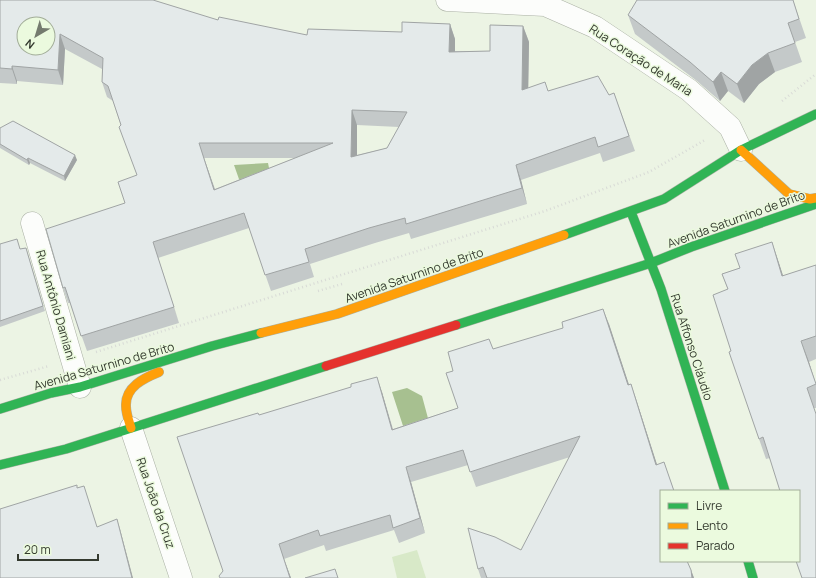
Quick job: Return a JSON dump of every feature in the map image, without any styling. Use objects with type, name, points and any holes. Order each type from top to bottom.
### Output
[{"type":"main road","name":"Avenida Saturnino de Brito","points":[[0,409],[51,393],[80,387],[212,346],[337,314],[631,212],[664,199],[741,150],[816,114]]},
{"type":"main road","points":[[741,150],[789,194],[810,199],[816,198]]},
{"type":"main road","name":"Avenida Saturnino de Brito","points":[[0,465],[66,449],[651,263],[816,204]]},
{"type":"main road","name":"Rua Affonso Cláudio","points":[[631,212],[661,289],[725,490]]},
{"type":"main road","points":[[131,428],[126,403],[130,390],[141,380],[212,346]]},
{"type":"main road","points":[[748,562],[753,578]]},
{"type":"street","name":"Rua Coração de Maria","points":[[447,0],[545,5],[595,27],[689,90],[730,127],[741,150]]},
{"type":"street","name":"Rua Antônio Damiani","points":[[32,223],[80,387]]},
{"type":"street","name":"Rua João da Cruz","points":[[131,428],[181,578]]},
{"type":"path","points":[[780,102],[816,74]]},
{"type":"path","points":[[704,145],[730,127]]},
{"type":"path","points":[[0,380],[72,360],[544,211],[649,172],[705,140]]},
{"type":"path","points":[[315,292],[346,283]]},
{"type":"shaded area","points":[[268,163],[270,173],[240,182],[234,165]]},
{"type":"shaded area","points":[[407,388],[422,396],[429,422],[404,429],[392,392]]},
{"type":"shaded area","points":[[417,550],[426,578],[397,578],[392,557]]},
{"type":"building","points":[[0,0],[153,0],[218,20],[219,17],[307,35],[308,29],[402,32],[402,22],[450,24],[449,52],[490,51],[490,25],[523,26],[522,90],[545,82],[548,91],[598,76],[609,95],[614,93],[629,136],[598,147],[595,137],[516,165],[522,188],[406,224],[405,218],[305,249],[309,262],[265,275],[244,213],[153,242],[174,307],[81,336],[65,287],[63,288],[46,229],[125,203],[118,182],[137,175],[119,127],[121,125],[108,86],[102,82],[103,58],[60,34],[58,70],[12,66],[12,69],[0,68]],"holes":[[[352,110],[407,112],[387,148],[351,157]],[[199,143],[333,143],[214,190]]]},
{"type":"building","points":[[637,0],[793,0],[799,19],[788,23],[795,43],[768,53],[752,65],[737,84],[721,72],[713,82],[690,62],[628,15]]},
{"type":"building","points":[[13,121],[75,155],[64,176],[28,158],[27,160],[0,144],[0,128]]},
{"type":"building","points":[[17,239],[20,249],[26,248],[43,306],[0,321],[0,244]]},
{"type":"building","points":[[772,242],[782,276],[816,265],[816,336],[801,341],[816,384],[807,388],[816,414],[816,578],[802,578],[796,562],[800,562],[800,490],[780,490],[763,437],[759,439],[729,352],[731,351],[713,295],[728,289],[722,274],[740,268],[735,254]]},
{"type":"building","points":[[603,309],[628,385],[631,384],[656,465],[664,462],[674,490],[660,490],[660,562],[687,562],[691,570],[692,578],[487,578],[483,567],[478,569],[468,528],[495,537],[521,550],[580,436],[470,472],[463,450],[406,467],[420,518],[393,528],[390,515],[320,536],[318,530],[279,544],[290,578],[220,578],[219,576],[223,571],[177,437],[258,413],[259,415],[351,387],[351,384],[377,377],[392,430],[458,408],[446,373],[453,371],[448,352],[489,339],[493,349],[563,328],[562,322]]},
{"type":"building","points":[[77,485],[77,488],[84,486],[97,527],[117,519],[132,578],[0,578],[0,509]]},
{"type":"building","points":[[335,569],[338,578],[305,578]]},
{"type":"traffic: fast","points":[[564,235],[664,199],[741,150],[816,114]]},
{"type":"traffic: fast","points":[[456,325],[651,263],[691,247],[816,204]]},
{"type":"traffic: fast","points":[[631,212],[661,289],[725,490]]},
{"type":"traffic: fast","points":[[0,409],[51,393],[80,387],[212,346],[261,333]]},
{"type":"traffic: fast","points":[[0,465],[66,449],[326,366]]},
{"type":"traffic: fast","points":[[748,562],[753,578]]},
{"type":"traffic: slow","points":[[741,150],[789,194],[810,199],[816,198]]},
{"type":"traffic: slow","points":[[261,333],[337,314],[564,235]]},
{"type":"traffic: slow","points":[[131,428],[126,409],[129,394],[136,384],[159,372]]},
{"type":"traffic: jam","points":[[326,366],[456,325]]}]
